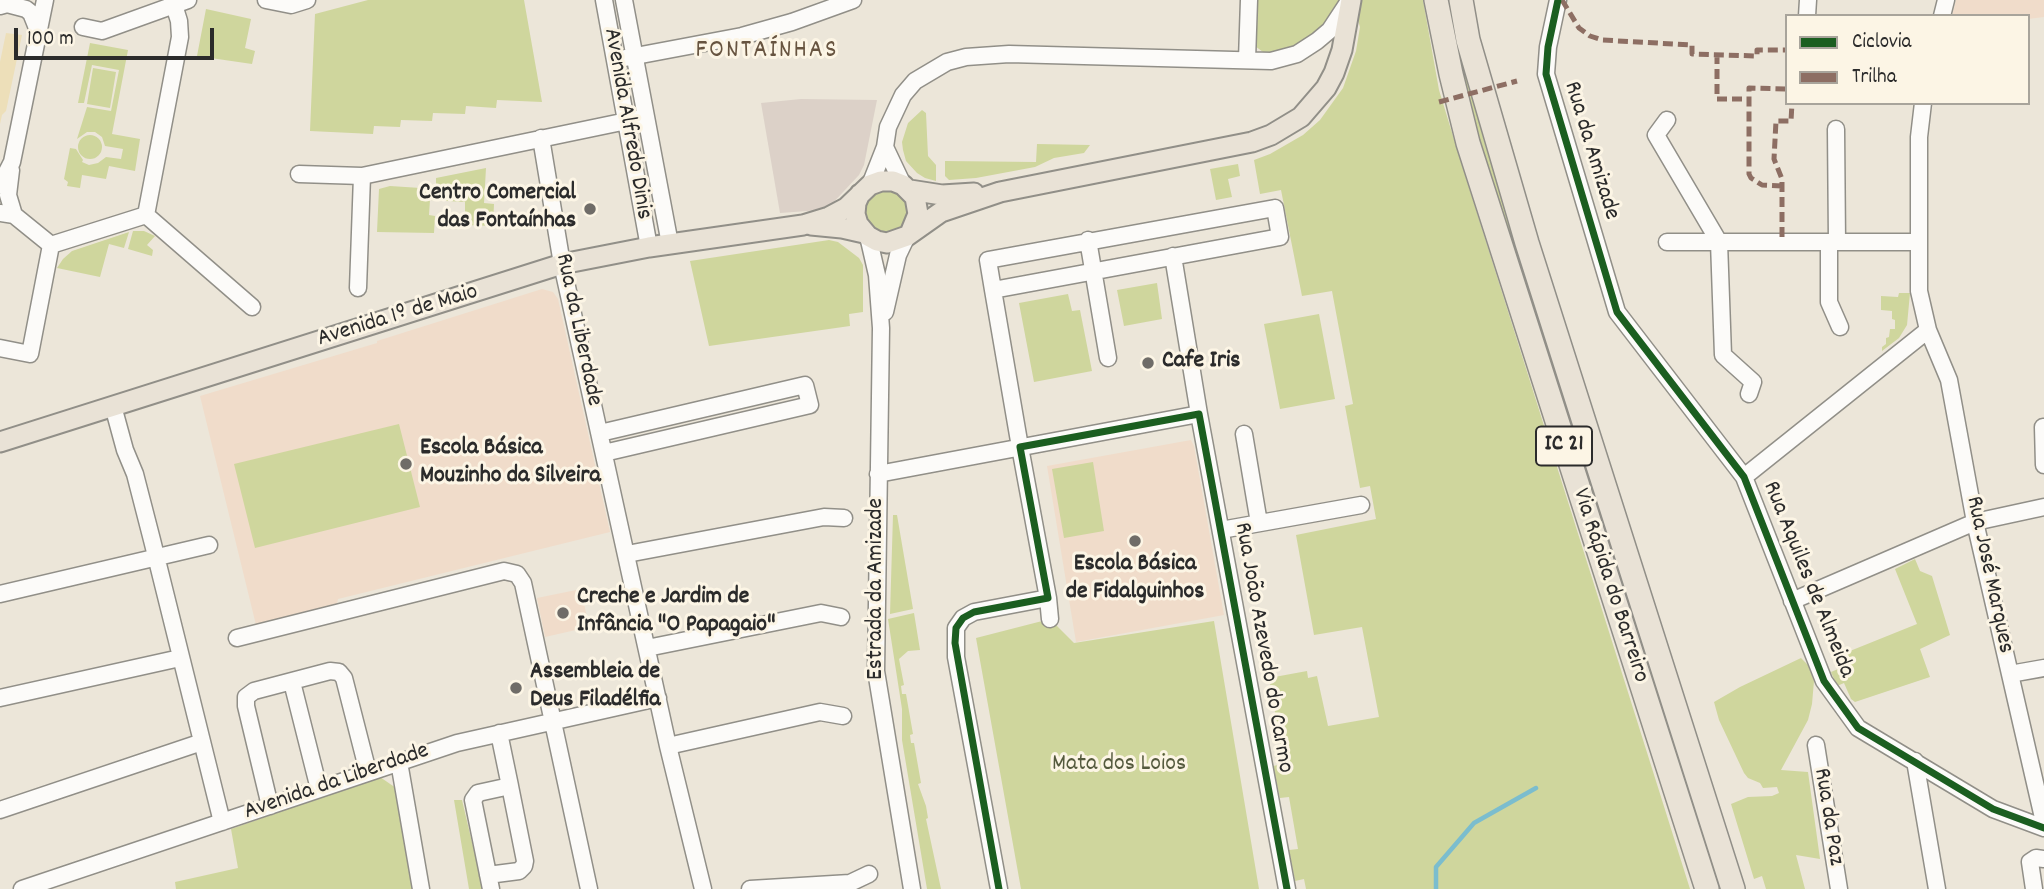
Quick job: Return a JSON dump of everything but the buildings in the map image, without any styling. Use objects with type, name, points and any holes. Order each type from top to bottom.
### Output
[{"type":"highway","name":"Via Rápida do Barreiro","points":[[1436,0],[1468,143],[1707,889]]},
{"type":"highway","name":"Via Rápida do Barreiro","points":[[1461,0],[1468,40],[1527,243],[1732,889]]},
{"type":"main road","points":[[1000,192],[942,195],[906,187],[893,180],[881,181],[866,189],[856,203],[855,214],[858,225],[866,235],[887,243],[909,233],[941,212],[1000,192],[1252,142],[1287,127],[1314,103],[1334,73],[1342,50],[1350,0]]},
{"type":"main road","points":[[906,187],[915,197],[918,215],[909,233]]},
{"type":"main road","name":"Avenida 1º de Maio","points":[[0,442],[562,264],[649,247],[803,225],[838,213],[866,189]]},
{"type":"main road","name":"Avenida 1º de Maio","points":[[803,225],[842,228],[866,235]]},
{"type":"street","points":[[45,0],[12,162],[7,214],[51,245]]},
{"type":"street","points":[[266,0],[290,5],[307,0]]},
{"type":"street","name":"Avenida Alfredo Dinis","points":[[604,0],[649,247]]},
{"type":"street","name":"Avenida Alfredo Dinis","points":[[624,0],[670,244]]},
{"type":"street","points":[[615,60],[743,36],[853,0]]},
{"type":"street","points":[[1247,60],[1249,0]]},
{"type":"street","points":[[866,189],[885,147],[894,110],[903,95],[915,81],[947,62],[966,57],[1009,54],[1247,60],[1284,58],[1307,48],[1330,30],[1350,0]]},
{"type":"street","name":"Rua da Amizade","points":[[1558,0],[1548,47],[1546,74],[1617,312]]},
{"type":"street","points":[[83,27],[102,30],[181,3],[180,37],[146,215]]},
{"type":"street","points":[[0,6],[7,4],[26,9],[36,23],[39,33]]},
{"type":"street","points":[[1911,343],[1919,291],[1919,137],[1923,105]]},
{"type":"street","points":[[299,174],[362,176],[646,117]]},
{"type":"street","points":[[1667,120],[1656,135],[1719,242],[1723,355],[1753,382],[1749,394]]},
{"type":"street","points":[[1836,129],[1829,302],[1840,327]]},
{"type":"street","name":"Rua da Liberdade","points":[[541,138],[562,264],[702,889]]},
{"type":"street","points":[[885,147],[906,187]]},
{"type":"street","points":[[0,185],[12,162]]},
{"type":"street","points":[[358,288],[362,176]]},
{"type":"street","points":[[993,290],[1280,237],[1275,208],[988,260],[993,290],[1020,447],[1051,619]]},
{"type":"street","points":[[1692,242],[1702,214]]},
{"type":"street","points":[[51,245],[146,215]]},
{"type":"street","points":[[146,215],[252,307]]},
{"type":"street","points":[[881,328],[898,255],[909,233]]},
{"type":"street","points":[[866,235],[877,275],[881,328]]},
{"type":"street","points":[[1088,240],[1108,358]]},
{"type":"street","points":[[1667,242],[1919,242]]},
{"type":"street","points":[[0,348],[30,354],[51,245]]},
{"type":"street","name":"Rua João Azevedo do Carmo","points":[[1173,256],[1199,414],[1287,889]]},
{"type":"street","name":"Rua José Marques","points":[[1919,291],[1928,330],[1949,380],[1975,522],[2044,822]]},
{"type":"street","name":"Rua Aquiles de Almeida","points":[[1617,312],[1744,477],[1824,681],[1858,728],[1993,809],[2044,828]]},
{"type":"street","name":"Estrada da Amizade","points":[[881,328],[876,671],[912,889]]},
{"type":"street","points":[[1744,477],[1928,330]]},
{"type":"street","points":[[600,433],[805,385],[810,405],[604,453]]},
{"type":"street","points":[[113,406],[125,450],[135,474],[222,822]]},
{"type":"street","points":[[878,474],[1199,414]]},
{"type":"street","points":[[2043,426],[2044,465]]},
{"type":"street","points":[[1244,433],[1259,523]]},
{"type":"street","points":[[1221,530],[1361,505]]},
{"type":"street","points":[[1792,601],[1975,522],[2044,507]]},
{"type":"street","points":[[626,554],[824,516],[844,518]]},
{"type":"street","points":[[0,594],[209,545]]},
{"type":"street","points":[[237,638],[509,571],[517,574],[523,583],[589,889]]},
{"type":"street","points":[[999,889],[956,657],[956,628],[963,618],[974,612],[1048,598]]},
{"type":"street","points":[[647,648],[821,614],[841,617]]},
{"type":"street","points":[[0,698],[180,658]]},
{"type":"street","points":[[2010,674],[2044,668]]},
{"type":"street","points":[[270,806],[246,701],[254,691],[330,671],[342,675],[368,772]]},
{"type":"street","points":[[292,682],[319,789]]},
{"type":"street","name":"Avenida da Liberdade","points":[[22,889],[457,743],[658,698]]},
{"type":"street","points":[[668,746],[820,712],[842,716]]},
{"type":"street","points":[[499,733],[510,786],[525,861],[519,871],[489,882],[473,800],[478,793],[510,786]]},
{"type":"street","points":[[0,810],[202,742]]},
{"type":"street","name":"Rua da Paz","points":[[1816,744],[1839,889]]},
{"type":"street","points":[[1916,761],[1937,889]]},
{"type":"street","points":[[398,762],[421,889]]},
{"type":"street","points":[[2034,889],[2030,862],[2040,858]]},
{"type":"street","points":[[750,889],[850,883],[869,874]]},
{"type":"shaded area","points":[[1956,0],[2044,0],[2044,17],[2030,19],[2030,14],[1952,14]]},
{"type":"shaded area","points":[[801,99],[877,100],[864,165],[859,175],[829,207],[780,213],[761,103]]},
{"type":"shaded area","name":"Escola Básica Mouzinho da Silveira","points":[[542,289],[553,292],[558,299],[610,532],[338,599],[337,604],[256,625],[200,396],[377,343]]},
{"type":"shaded area","name":"Escola Básica de Fidalguinhos","points":[[1191,440],[1224,615],[1076,642],[1047,466]]},
{"type":"shaded area","name":"Creche e Jardim de Infância \"O Papagaio\"","points":[[581,589],[589,627],[545,637],[537,598]]},
{"type":"green space","points":[[368,0],[524,0],[542,102],[497,100],[496,108],[466,106],[465,114],[433,113],[432,121],[401,120],[400,127],[374,126],[373,134],[310,131],[315,14]]},
{"type":"green space","points":[[1256,0],[1341,0],[1326,23],[1300,46],[1272,53],[1263,52],[1255,46]]},
{"type":"green space","points":[[1359,0],[1423,0],[1439,90],[1690,889],[1306,889],[1304,879],[1295,881],[1289,850],[1298,849],[1289,797],[1280,798],[1273,766],[1284,764],[1269,678],[1307,671],[1308,678],[1317,676],[1328,726],[1379,717],[1362,627],[1314,635],[1296,535],[1376,519],[1370,486],[1360,488],[1345,406],[1353,404],[1332,291],[1302,296],[1281,190],[1260,194],[1254,160],[1303,135],[1320,120],[1343,88],[1356,51],[1360,27],[1357,17]]},
{"type":"green space","points":[[1444,0],[1451,0],[1464,65],[1484,141],[1721,889],[1714,889],[1474,131]]},
{"type":"green space","points":[[206,9],[251,19],[245,48],[255,51],[252,64],[197,56]]},
{"type":"green space","points":[[90,43],[128,50],[112,134],[140,139],[135,171],[109,166],[106,179],[82,175],[80,188],[67,186],[68,182],[64,179],[70,148],[76,149],[82,162],[89,165],[106,157],[121,159],[123,149],[105,146],[102,137],[95,132],[87,132],[77,139],[87,107],[111,111],[119,70],[92,65],[84,103],[78,103]]},
{"type":"green space","points":[[93,68],[116,72],[110,108],[87,104]]},
{"type":"green space","points":[[922,110],[926,113],[928,156],[936,165],[936,181],[917,173],[906,161],[903,150],[902,142],[908,123]]},
{"type":"green space","points":[[90,135],[98,139],[102,147],[98,155],[90,159],[82,155],[78,147],[82,139]]},
{"type":"green space","points":[[1037,144],[1090,145],[1084,153],[1054,158],[1035,167],[976,178],[949,180],[945,176],[945,161],[1036,162]]},
{"type":"green space","points":[[1238,164],[1240,176],[1228,179],[1232,197],[1216,200],[1210,169]]},
{"type":"green space","points":[[486,168],[484,203],[494,204],[493,226],[465,225],[465,202],[430,200],[429,215],[435,216],[434,233],[377,232],[379,189],[390,186],[436,189],[436,178]]},
{"type":"green space","points":[[886,189],[902,196],[909,212],[902,228],[886,235],[870,228],[863,212],[870,196]]},
{"type":"green space","points":[[133,231],[144,231],[155,236],[147,245],[153,250],[152,256],[128,249]]},
{"type":"green space","points":[[129,232],[124,248],[109,244],[100,277],[57,268],[72,251]]},
{"type":"green space","points":[[829,240],[838,242],[859,258],[863,265],[863,312],[849,314],[850,326],[709,346],[690,261]]},
{"type":"green space","points":[[1157,283],[1162,319],[1124,326],[1117,290]]},
{"type":"green space","points":[[1899,293],[1910,293],[1907,325],[1899,338],[1882,351],[1890,329],[1895,329],[1895,320],[1892,319],[1892,311],[1881,310],[1881,296],[1898,297]]},
{"type":"green space","points":[[1068,294],[1072,311],[1080,310],[1092,371],[1034,382],[1019,303]]},
{"type":"green space","points":[[1319,314],[1335,399],[1280,409],[1264,324]]},
{"type":"green space","points":[[399,424],[420,507],[255,548],[234,464]]},
{"type":"green space","points":[[1093,462],[1104,531],[1064,538],[1052,469]]},
{"type":"green space","points":[[893,515],[897,515],[913,609],[890,614]]},
{"type":"green space","points":[[1915,559],[1920,571],[1932,576],[1950,635],[1920,649],[1930,677],[1855,702],[1844,683],[1837,686],[1831,672],[1850,664],[1845,653],[1917,624],[1895,569]]},
{"type":"green space","points":[[914,613],[920,650],[908,651],[899,659],[904,685],[901,686],[902,694],[906,694],[913,734],[910,735],[911,743],[914,743],[921,783],[918,784],[926,806],[926,819],[941,889],[927,889],[902,740],[902,709],[888,619]]},
{"type":"green space","name":"Mata dos Loios","points":[[1050,619],[1074,643],[1214,621],[1259,889],[1021,889],[976,638]]},
{"type":"green space","points":[[1801,658],[1808,665],[1814,681],[1812,704],[1808,720],[1781,770],[1808,772],[1820,859],[1796,855],[1805,889],[1766,889],[1762,876],[1754,879],[1731,804],[1748,797],[1779,793],[1777,787],[1763,788],[1744,773],[1719,720],[1714,702]]},
{"type":"green space","points":[[380,777],[396,788],[415,889],[176,889],[175,882],[238,868],[231,829]]},
{"type":"green space","points":[[454,800],[462,800],[483,889],[469,889]]},
{"type":"sand","points":[[6,33],[22,35],[6,111],[0,124],[0,62]]},
{"type":"waterway","points":[[1436,889],[1436,867],[1474,823],[1536,788]]},
{"type":"marked path","points":[[1562,0],[1579,28],[1602,40],[1692,45],[1692,54],[1757,56],[1757,50],[1785,50]]},
{"type":"marked path","points":[[1717,54],[1717,99],[1749,99]]},
{"type":"marked path","points":[[1439,102],[1517,81]]},
{"type":"marked path","points":[[1782,186],[1762,185],[1749,174],[1749,88],[1785,89]]},
{"type":"marked path","points":[[1782,237],[1782,179],[1774,159],[1776,121],[1791,121],[1792,105]]},
{"type":"cycle path","points":[[1558,0],[1548,47],[1546,74],[1617,312],[1744,477],[1824,681],[1858,728],[1993,809],[2044,828]]},
{"type":"cycle path","points":[[999,889],[955,643],[956,628],[963,618],[974,612],[1048,598],[1020,447],[1199,414],[1287,889]]},
{"type":"place","name":"Centro Comercial das Fontaínhas","points":[[590,209]]},
{"type":"place","name":"Cafe Iris","points":[[1148,363]]},
{"type":"place","name":"Escola Básica Mouzinho da Silveira","points":[[406,464]]},
{"type":"place","name":"Escola Básica de Fidalguinhos","points":[[1135,541]]},
{"type":"place","name":"Creche e Jardim de Infância \"O Papagaio\"","points":[[563,613]]},
{"type":"place","name":"Assembleia de Deus Filadélfia","points":[[516,688]]},
{"type":"district","name":"FONTAÍNHAS","points":[[767,52]]}]
